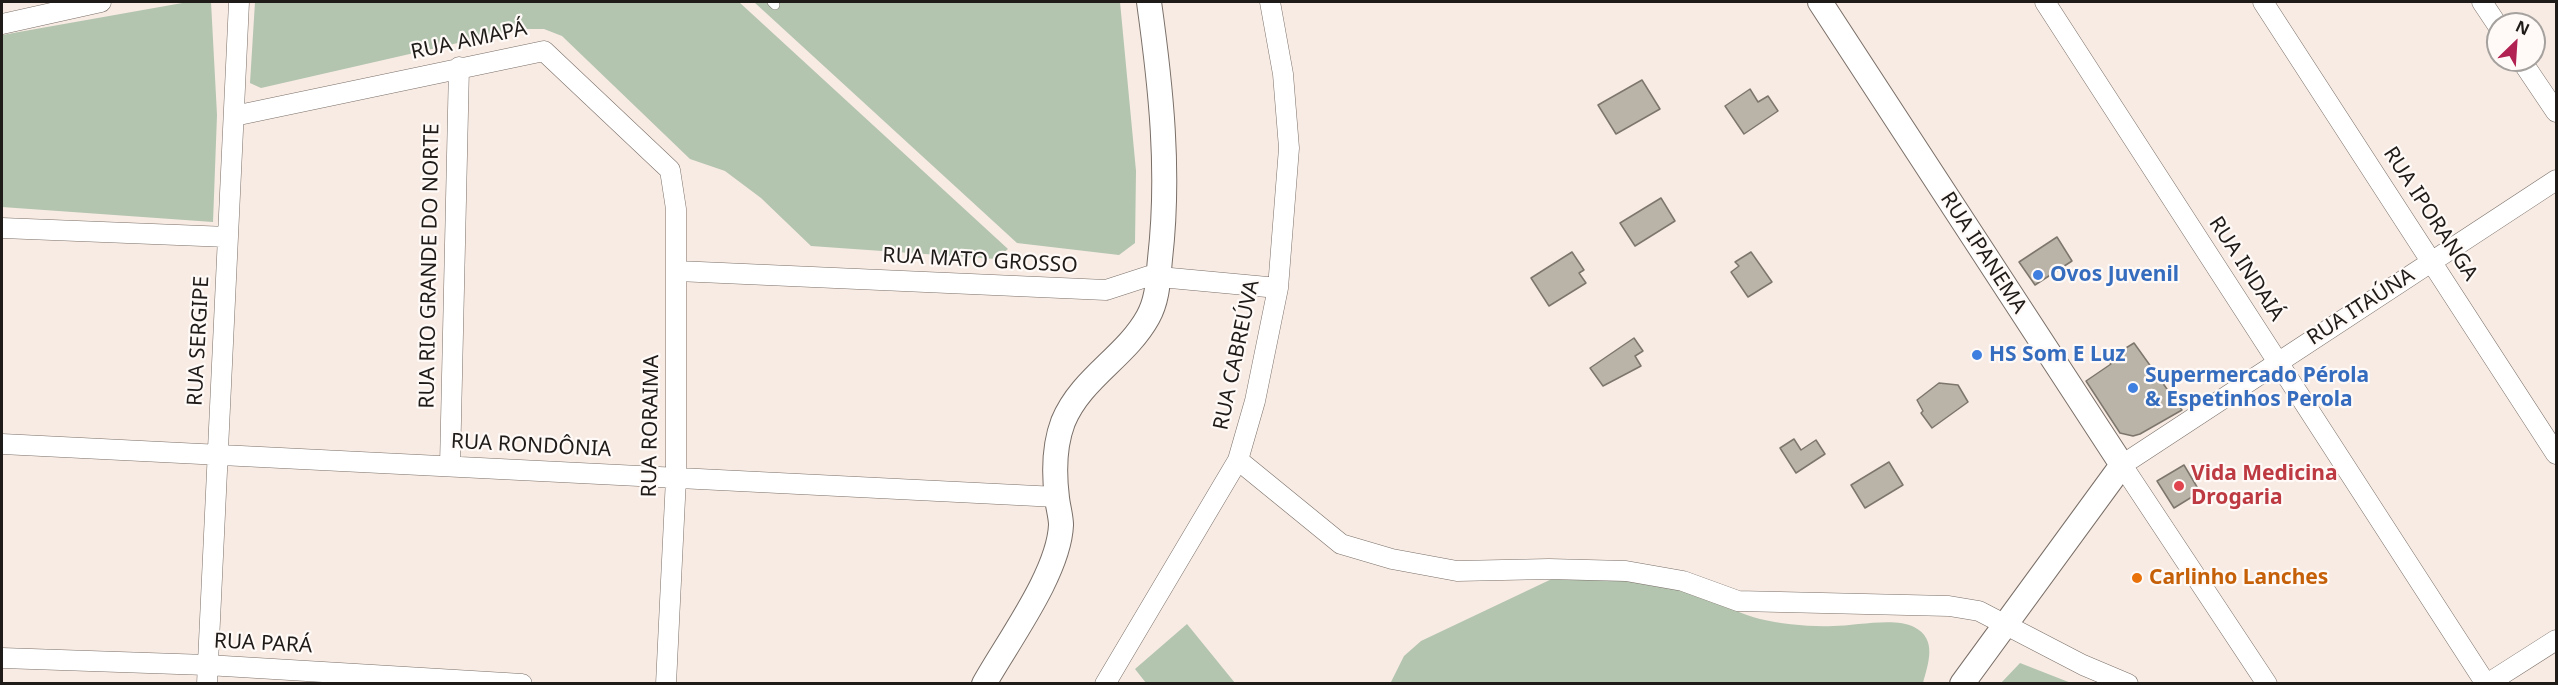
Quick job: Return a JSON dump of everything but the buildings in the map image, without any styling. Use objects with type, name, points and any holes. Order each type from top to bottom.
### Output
[{"type":"street","points":[[2,24],[101,2]]},
{"type":"street","name":"RUA SERGIPE","points":[[207,674],[239,2]]},
{"type":"street","points":[[984,684],[1049,572],[1057,550],[1061,524],[1057,497],[1057,448],[1063,422],[1080,392],[1135,336],[1156,299],[1163,235],[1166,157],[1160,82],[1149,2]]},
{"type":"street","name":"RUA CABREÚVA","points":[[1105,684],[1238,460],[1255,401],[1278,288],[1289,148],[1283,74],[1270,2]]},
{"type":"street","name":"RUA IPANEMA","points":[[1820,2],[2267,684]]},
{"type":"street","name":"RUA INDAIÁ","points":[[2045,2],[2487,684]]},
{"type":"street","name":"RUA IPORANGA","points":[[2263,2],[2556,454]]},
{"type":"street","name":"RUA AMAPÁ","points":[[234,116],[544,51],[670,170]]},
{"type":"street","name":"RUA RIO GRANDE DO NORTE","points":[[450,465],[459,67]]},
{"type":"street","points":[[2529,72],[2556,112]]},
{"type":"street","name":"RUA RORAIMA","points":[[666,684],[676,478],[676,209],[670,170]]},
{"type":"street","name":"RUA ITAÚNA","points":[[1962,684],[2122,465],[2556,180]]},
{"type":"street","points":[[2,228],[228,237]]},
{"type":"street","name":"RUA MATO GROSSO","points":[[677,271],[1106,290],[1149,276],[1158,276],[1278,288]]},
{"type":"street","name":"RUA RONDÔNIA","points":[[2,444],[218,453],[1057,497]]},
{"type":"street","points":[[1238,460],[1341,544],[1392,559],[1457,571],[1548,569],[1626,571],[1683,581],[1738,601],[1950,606],[1979,611],[2073,660],[2128,684]]},
{"type":"street","points":[[2487,684],[2556,640]]},
{"type":"street","name":"RUA PARÁ","points":[[2,658],[207,674],[522,684]]},
{"type":"green space","points":[[188,2],[211,2],[217,115],[213,222],[2,207],[2,35]]},
{"type":"green space","points":[[255,2],[739,2],[1008,249],[996,259],[811,246],[761,198],[725,171],[690,159],[562,36],[544,29],[519,29],[261,88],[250,83]]},
{"type":"green space","points":[[754,2],[1120,2],[1136,171],[1135,243],[1119,255],[1017,243]]},
{"type":"green space","points":[[1665,572],[1723,605],[1760,619],[1805,626],[1886,622],[1914,627],[1926,638],[1929,645],[1929,660],[1923,683],[1390,684],[1404,656],[1421,641],[1556,577]]},
{"type":"green space","points":[[1187,624],[1235,683],[1146,683],[1135,669]]},
{"type":"green space","points":[[2020,663],[2071,683],[2001,683]]},
{"type":"place","name":"Ovos Juvenil","points":[[2038,275]]},
{"type":"place","name":"HS Som E Luz","points":[[1977,355]]},
{"type":"place","name":"Supermercado Pérola & Espetinhos Perola","points":[[2133,388]]},
{"type":"place","name":"Vida Medicina Drogaria","points":[[2179,486]]},
{"type":"place","name":"Carlinho Lanches","points":[[2137,578]]}]
